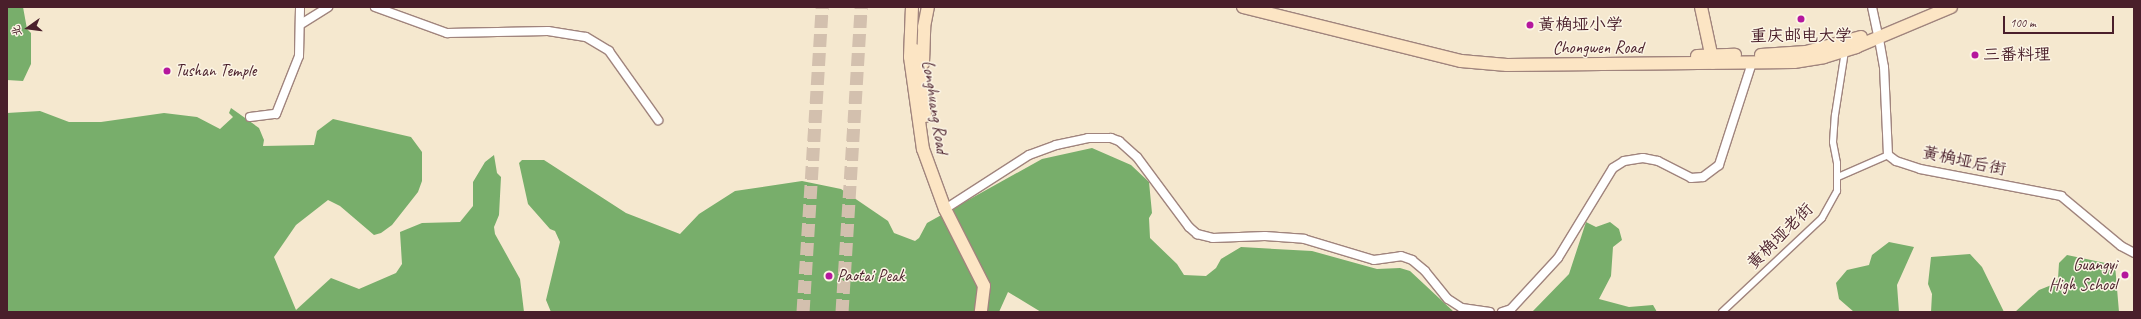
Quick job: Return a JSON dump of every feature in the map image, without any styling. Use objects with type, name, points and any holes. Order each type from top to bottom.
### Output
[{"type":"main road","name":"Longhuang Road","points":[[912,7],[910,43],[918,82]]},
{"type":"main road","name":"Longhuang Road","points":[[916,7],[914,42],[925,159],[945,209],[984,286],[981,312]]},
{"type":"main road","points":[[918,82],[924,27],[928,7]]},
{"type":"main road","name":"Chongwen Road","points":[[1243,7],[1461,61],[1484,64],[1712,60],[1806,52],[1878,35],[1951,7]]},
{"type":"main road","name":"Chongwen Road","points":[[1285,7],[1477,55],[1505,57],[1712,60],[1752,63],[1794,62],[1845,51],[1932,7]]},
{"type":"main road","points":[[1701,7],[1712,60]]},
{"type":"street","points":[[250,117],[276,114],[299,56],[301,24],[300,7]]},
{"type":"street","points":[[301,24],[328,7]]},
{"type":"street","points":[[375,7],[447,33],[548,32],[586,37],[609,50],[658,120]]},
{"type":"street","points":[[1838,177],[1888,156],[1884,67],[1872,7]]},
{"type":"street","name":"黄桷垭老街","points":[[1722,312],[1822,218],[1837,191],[1838,177],[1833,135],[1845,51]]},
{"type":"street","points":[[1502,312],[1511,309],[1558,258],[1613,168],[1624,161],[1643,158],[1658,161],[1691,178],[1703,177],[1719,165],[1752,63]]},
{"type":"street","points":[[945,209],[1029,155],[1056,145],[1088,138],[1111,138],[1119,141],[1137,157],[1189,227],[1197,234],[1213,238],[1265,236],[1304,239],[1374,260],[1400,256],[1412,260],[1425,271],[1448,299],[1462,308],[1490,312]]},
{"type":"street","name":"黄桷垭后街","points":[[1888,156],[1896,161],[1920,169],[2061,196],[2121,246],[2134,252]]},
{"type":"green space","points":[[7,7],[23,7],[27,29],[31,33],[31,64],[23,81],[7,80]]},
{"type":"green space","points":[[231,108],[259,128],[264,140],[263,146],[314,145],[317,131],[333,119],[411,137],[422,152],[422,181],[418,192],[392,225],[381,233],[374,235],[340,206],[328,200],[296,225],[274,257],[296,310],[331,278],[359,289],[396,273],[402,264],[400,232],[422,223],[460,222],[473,206],[473,182],[485,162],[494,155],[497,173],[501,177],[499,215],[494,227],[495,234],[520,279],[524,312],[7,312],[7,113],[40,111],[69,122],[101,122],[164,113],[197,117],[220,129],[233,117],[229,113]]},
{"type":"green space","points":[[1092,148],[1131,165],[1149,182],[1152,213],[1149,218],[1150,238],[1177,264],[1184,275],[1206,276],[1216,268],[1221,259],[1241,247],[1312,251],[1377,269],[1400,268],[1410,271],[1454,312],[1041,312],[1008,292],[999,312],[551,312],[546,300],[560,242],[555,231],[550,229],[528,204],[519,163],[522,160],[544,160],[626,213],[680,234],[699,214],[735,191],[802,181],[841,189],[888,221],[894,233],[915,241],[919,238],[927,223],[1042,159]]},
{"type":"green space","points":[[1586,222],[1596,227],[1610,222],[1619,229],[1622,240],[1613,247],[1611,276],[1599,299],[1629,307],[1653,305],[1657,312],[1532,312],[1569,274]]},
{"type":"green space","points":[[1889,242],[1914,247],[1897,285],[1899,312],[1854,312],[1839,299],[1836,283],[1847,270],[1869,265],[1872,255]]},
{"type":"green space","points":[[1970,254],[1982,267],[2004,312],[1931,312],[1932,294],[1928,284],[1931,257]]},
{"type":"green space","points":[[2067,255],[2115,265],[2119,312],[2015,312],[2039,290],[2054,284],[2058,279],[2059,263]]},
{"type":"tunnel","points":[[803,312],[822,7]]},
{"type":"tunnel","points":[[842,312],[861,7]]},
{"type":"place","name":"重庆邮电大学","points":[[1801,19]]},
{"type":"place","name":"黄桷垭小学","points":[[1530,25]]},
{"type":"place","name":"三番料理","points":[[1975,55]]},
{"type":"place","name":"Tushan Temple","points":[[167,71]]},
{"type":"place","name":"Guangyi High School","points":[[2125,275]]},
{"type":"place","name":"Paotai Peak","points":[[829,276]]}]
